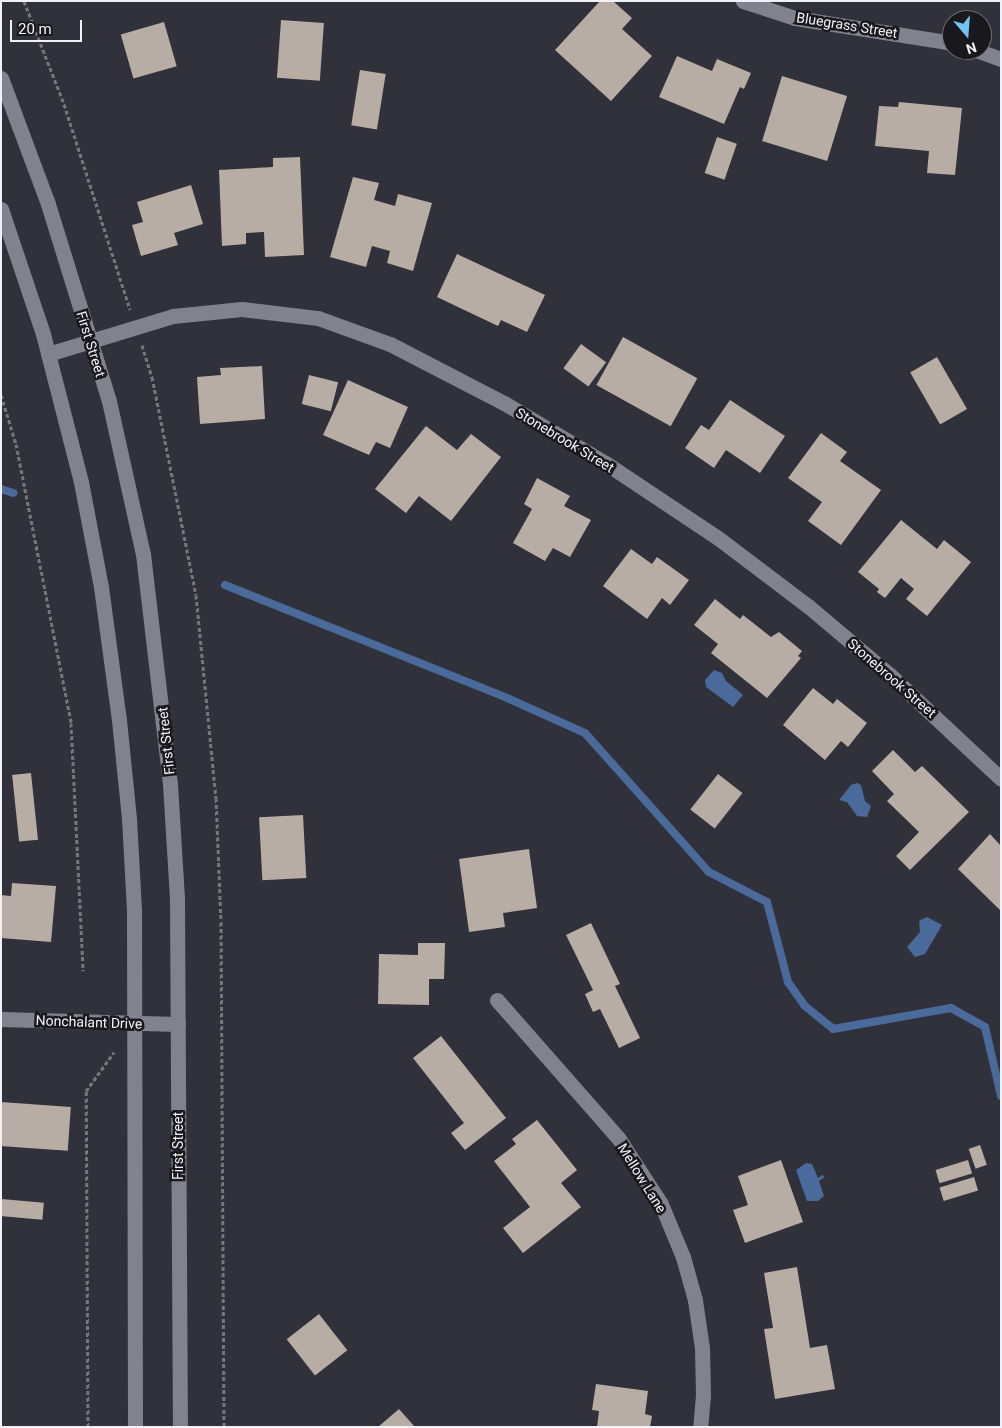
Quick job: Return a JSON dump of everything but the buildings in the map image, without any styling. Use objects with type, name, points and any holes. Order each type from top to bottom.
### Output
[{"type":"main road","name":"Bluegrass Street","points":[[743,1],[795,18],[942,41]]},
{"type":"main road","name":"First Street","points":[[1,78],[48,204],[109,401],[144,564],[170,784],[177,898],[180,1427]]},
{"type":"main road","points":[[1,209],[48,354],[81,482],[101,587],[119,720],[134,900],[136,1427]]},
{"type":"main road","name":"Stonebrook Street","points":[[48,354],[172,316],[242,309],[318,318],[390,344],[504,403],[607,464],[718,538],[808,606],[890,675],[1001,779]]},
{"type":"main road","name":"Mellow Lane","points":[[497,1000],[618,1140],[661,1204],[683,1257],[695,1300],[702,1348],[703,1395],[700,1427]]},
{"type":"main road","name":"Nonchalant Drive","points":[[1,1019],[178,1024]]},
{"type":"path","points":[[1,395],[16,444],[71,723],[83,971]]},
{"type":"path","points":[[88,1427],[86,1091],[134,1023]]},
{"type":"water","points":[[714,670],[722,673],[726,681],[743,695],[733,707],[706,687],[705,680]]},
{"type":"water","points":[[857,783],[861,785],[865,801],[871,806],[867,817],[857,816],[847,802],[839,800],[851,785]]},
{"type":"water","points":[[927,917],[942,925],[925,954],[915,957],[907,947],[920,932],[919,921]]},
{"type":"water","points":[[806,1163],[812,1164],[818,1178],[822,1175],[825,1177],[819,1181],[824,1196],[818,1201],[807,1201],[796,1170]]},
{"type":"waterway","points":[[1,489],[13,493]]},
{"type":"waterway","points":[[225,585],[507,698],[585,733],[709,872],[767,902],[788,982],[805,1006],[833,1029],[951,1008],[985,1027],[1001,1096]]}]
